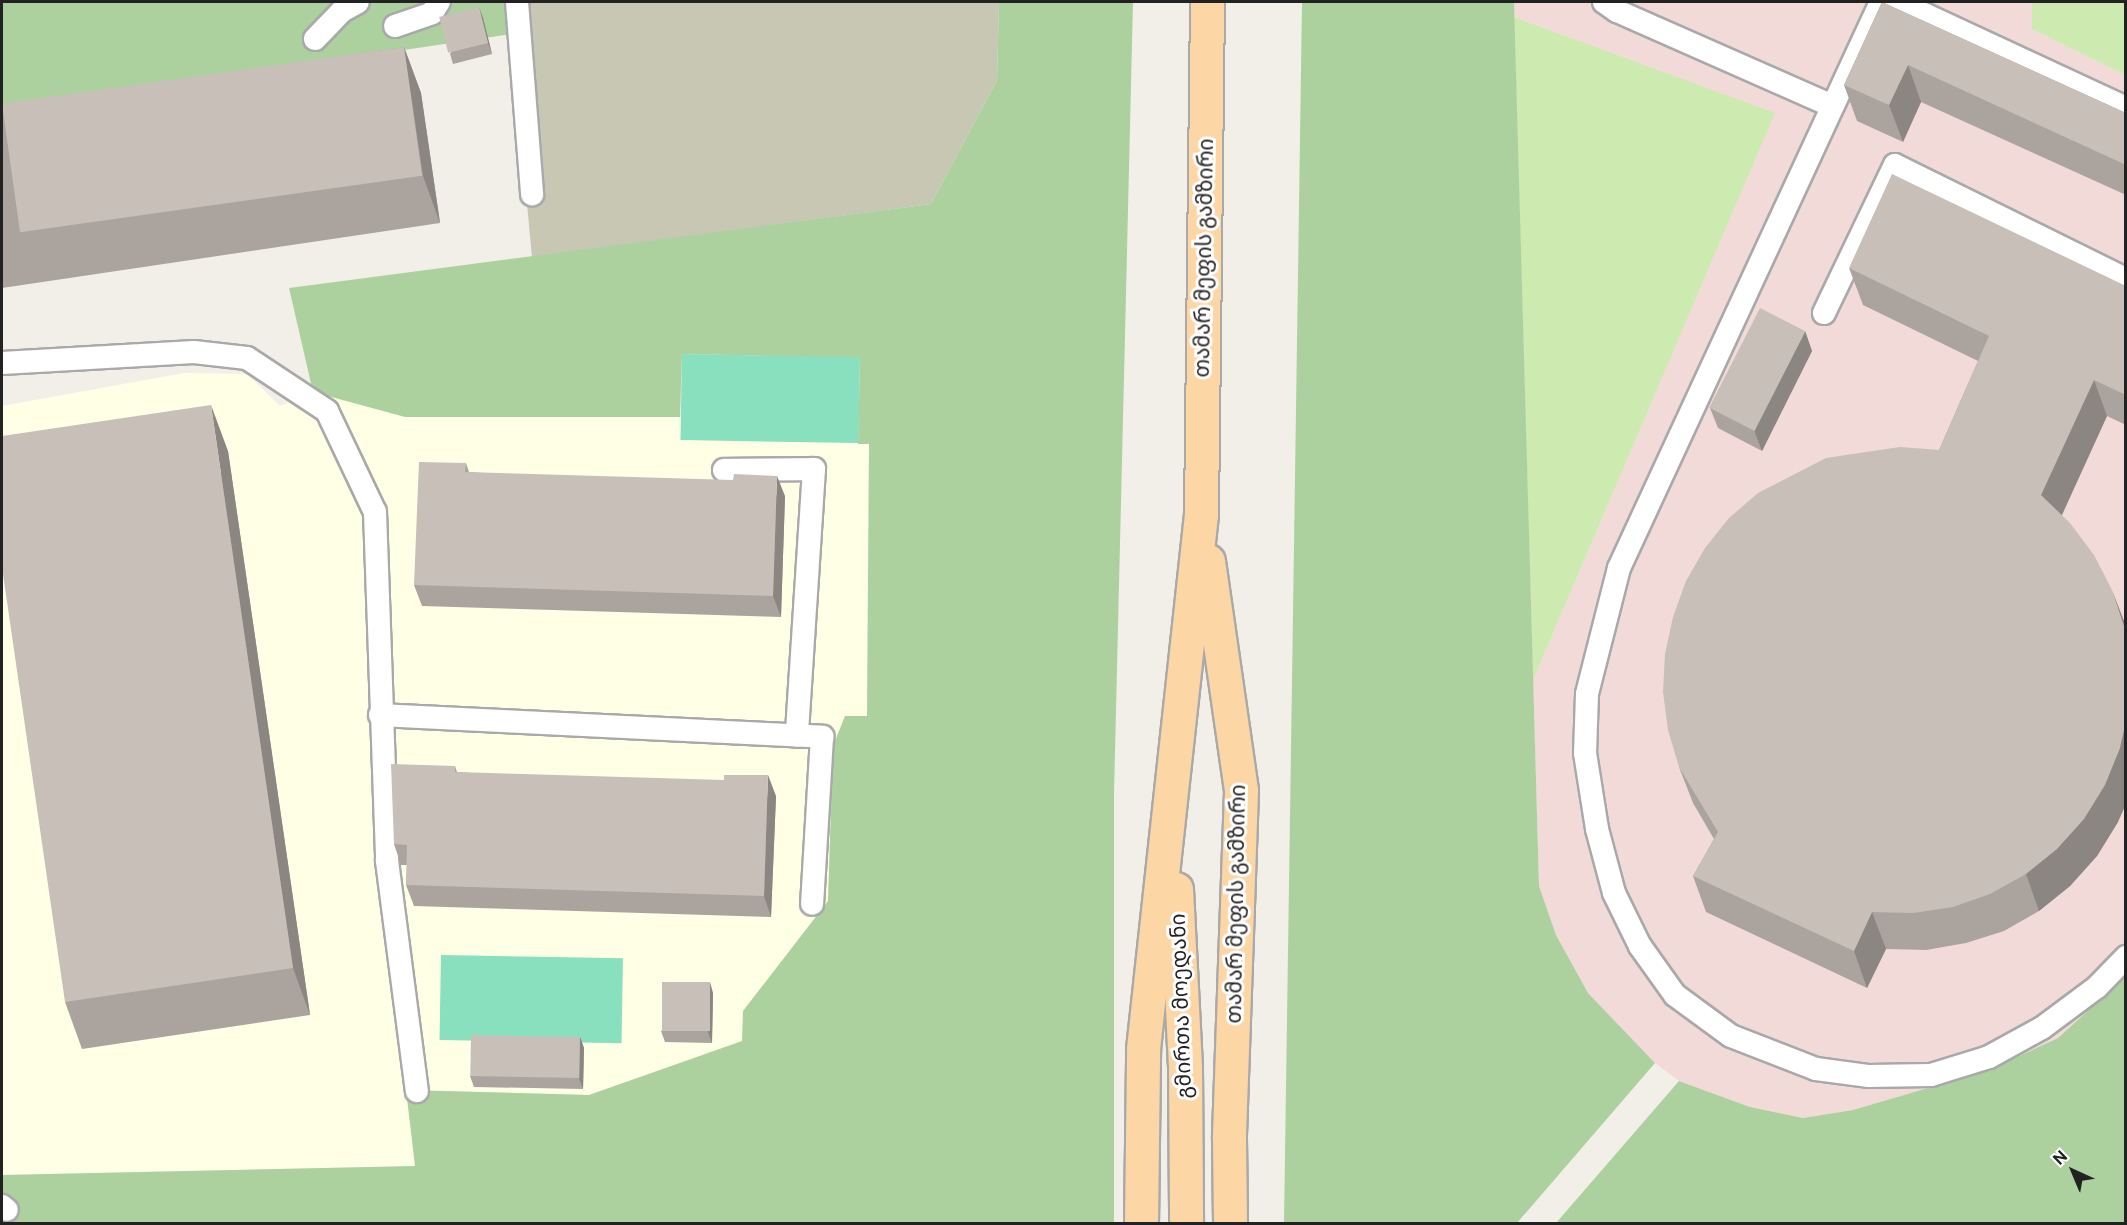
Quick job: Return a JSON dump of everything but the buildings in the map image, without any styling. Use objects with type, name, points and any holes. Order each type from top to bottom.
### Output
[{"type":"main road","name":"თამარ მეფის გამზირი","points":[[1171,789],[1201,514],[1207,2]]},
{"type":"main road","name":"თამარ მეფის გამზირი","points":[[1201,514],[1241,791],[1229,1138],[1230,1224]]},
{"type":"main road","points":[[1141,1224],[1143,1049],[1171,789]]},
{"type":"main road","name":"გმირთა მოედანი","points":[[1171,789],[1185,1067],[1186,1224]]},
{"type":"lane","points":[[315,39],[342,11],[358,2]]},
{"type":"lane","points":[[394,26],[432,13],[439,2]]},
{"type":"lane","points":[[517,2],[532,195]]},
{"type":"lane","points":[[1604,2],[1617,11],[1832,106]]},
{"type":"lane","points":[[1881,2],[1619,568],[1599,638],[1587,694],[1586,753],[1597,829],[1614,894],[1640,946],[1675,994],[1716,1027],[1772,1054],[1816,1069],[1868,1076],[1932,1075],[1989,1057],[2042,1028],[2097,987],[2126,957]]},
{"type":"lane","points":[[1898,2],[2126,108]]},
{"type":"lane","points":[[1824,313],[1895,165],[2126,279]]},
{"type":"lane","points":[[2,363],[194,352],[248,358],[327,411],[375,512],[380,715],[387,861],[417,1090]]},
{"type":"lane","points":[[724,470],[814,470],[797,735]]},
{"type":"lane","points":[[380,715],[822,737],[812,904]]},
{"type":"shaded area","points":[[508,2],[999,2],[997,80],[931,204],[532,257]]},
{"type":"shaded area","points":[[1514,2],[2032,2],[2032,29],[2125,75],[2125,977],[2058,1038],[1989,1070],[1853,1110],[1803,1118],[1750,1107],[1679,1081],[1655,1063],[1588,993],[1556,935],[1539,886],[1533,680],[1774,114],[1514,17]]},
{"type":"shaded area","points":[[184,373],[247,374],[280,406],[313,392],[680,417],[869,444],[867,717],[833,746],[828,901],[743,1011],[743,1041],[589,1095],[406,1090],[416,1166],[2,1175],[2,406]]},
{"type":"green space","points":[[2,2],[508,2],[511,34],[2,110]]},
{"type":"green space","points":[[999,2],[1133,2],[1114,794],[1114,1223],[10,1224],[7,1210],[2,1206],[2,1175],[415,1166],[406,1090],[589,1095],[742,1041],[743,1011],[828,901],[833,746],[845,716],[867,716],[869,444],[858,444],[860,358],[682,354],[680,417],[405,417],[313,392],[289,288],[931,204],[997,80]]},
{"type":"green space","points":[[1302,2],[1514,2],[1539,886],[1556,935],[1588,993],[1655,1063],[1517,1223],[1284,1223]]},
{"type":"green space","points":[[2032,2],[2125,2],[2125,75],[2032,29]]},
{"type":"green space","points":[[1514,17],[1775,113],[1533,680]]},
{"type":"green space","points":[[682,354],[860,357],[858,443],[680,440]]},
{"type":"green space","points":[[441,955],[623,958],[621,1043],[440,1040]]},
{"type":"green space","points":[[2125,977],[2125,1223],[1556,1223],[1679,1081],[1750,1107],[1803,1118],[1853,1110],[1989,1070],[2058,1038]]}]
